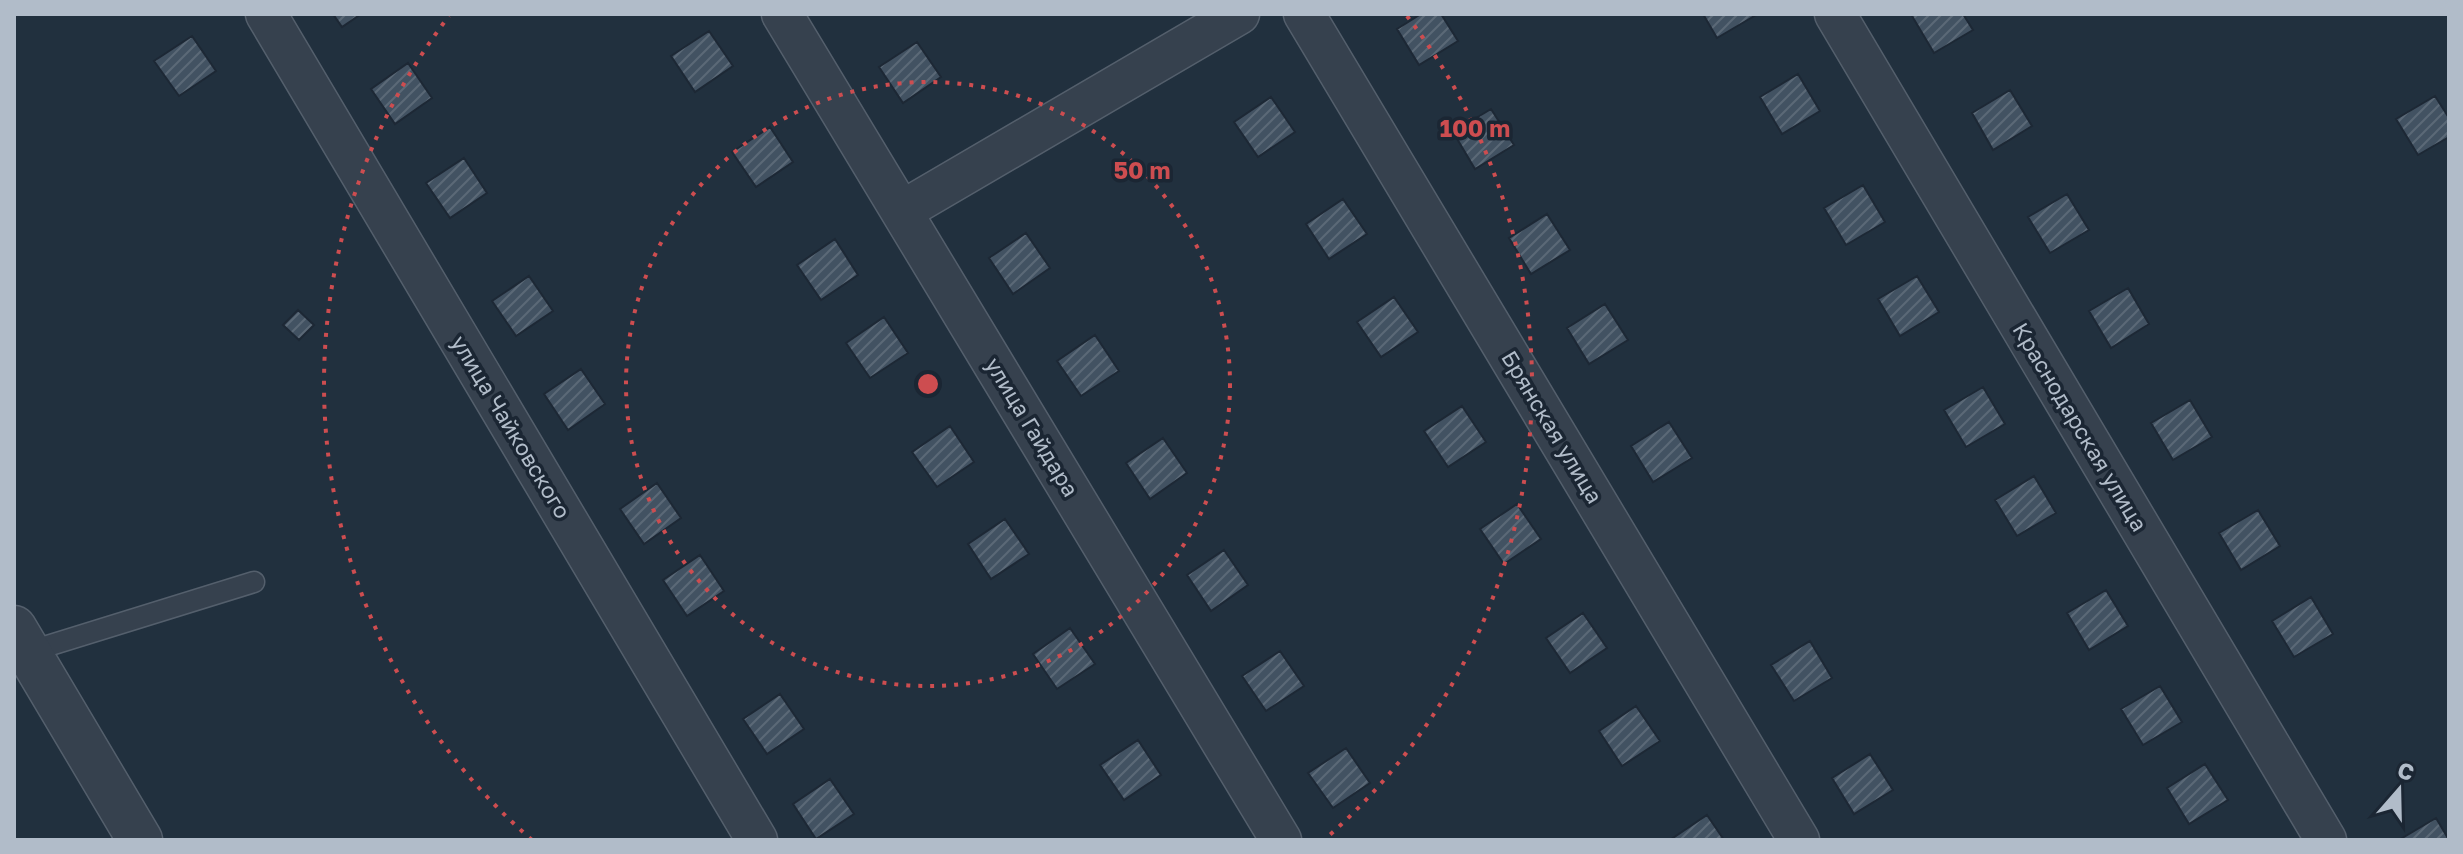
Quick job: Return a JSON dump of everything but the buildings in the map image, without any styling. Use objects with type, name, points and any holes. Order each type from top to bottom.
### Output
[{"type":"street","name":"улица Чайковского","points":[[266,14],[757,840]]},
{"type":"street","name":"улица Гайдара","points":[[782,14],[1281,840]]},
{"type":"street","points":[[902,211],[1239,14]]},
{"type":"street","name":"Брянская улица","points":[[1304,14],[1799,840]]},
{"type":"street","name":"Краснодарская улица","points":[[1835,14],[2326,840]]},
{"type":"street","points":[[21,640],[140,840]]},
{"type":"lane","points":[[21,640],[254,582]]}]
